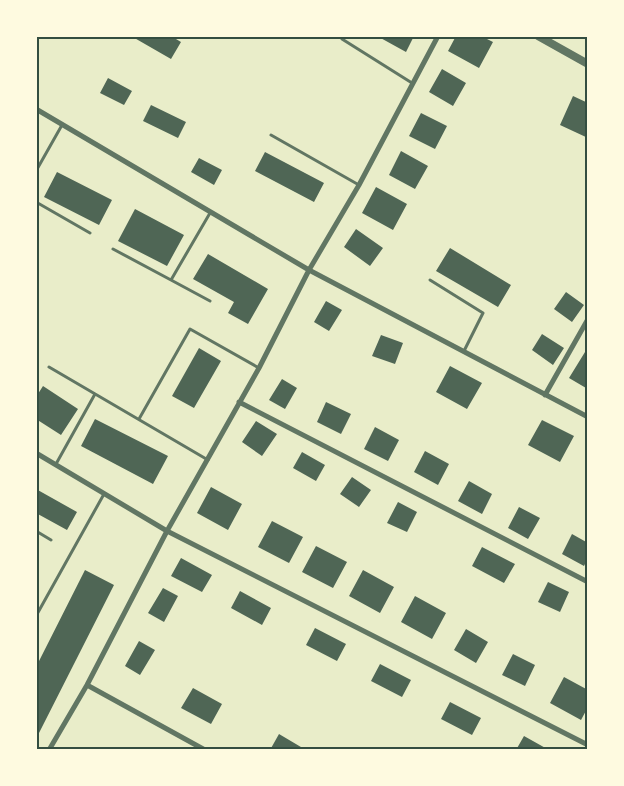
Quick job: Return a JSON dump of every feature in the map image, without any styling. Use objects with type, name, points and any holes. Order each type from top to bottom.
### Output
[{"type":"street","points":[[49,750],[87,685],[167,531],[259,368],[309,270],[359,185],[438,36]]},
{"type":"street","points":[[538,36],[588,64]]},
{"type":"street","points":[[36,109],[309,270],[588,417]]},
{"type":"street","points":[[545,395],[588,319]]},
{"type":"street","points":[[239,402],[588,582]]},
{"type":"street","points":[[36,453],[167,531],[588,745]]},
{"type":"street","points":[[87,685],[205,750]]},
{"type":"lane","points":[[341,36],[342,39],[412,83]]},
{"type":"lane","points":[[36,171],[63,124]]},
{"type":"lane","points":[[271,135],[359,185]]},
{"type":"lane","points":[[36,202],[90,233]]},
{"type":"lane","points":[[172,280],[210,213]]},
{"type":"lane","points":[[113,249],[210,301]]},
{"type":"lane","points":[[430,280],[483,313],[464,351]]},
{"type":"lane","points":[[139,419],[190,329],[259,368]]},
{"type":"lane","points":[[49,367],[208,460]]},
{"type":"lane","points":[[56,464],[95,394]]},
{"type":"lane","points":[[36,616],[104,494]]},
{"type":"lane","points":[[36,531],[51,540]]},
{"type":"building","points":[[131,36],[171,36],[181,42],[171,59]]},
{"type":"building","points":[[377,36],[414,36],[406,52]]},
{"type":"building","points":[[456,36],[481,36],[493,42],[479,68],[448,51]]},
{"type":"building","points":[[442,69],[466,83],[453,106],[429,92]]},
{"type":"building","points":[[108,78],[132,91],[124,105],[100,93]]},
{"type":"building","points":[[573,96],[588,103],[588,138],[560,125]]},
{"type":"building","points":[[151,105],[186,122],[178,138],[143,121]]},
{"type":"building","points":[[421,113],[447,126],[435,149],[409,136]]},
{"type":"building","points":[[401,151],[428,166],[415,189],[389,175]]},
{"type":"building","points":[[265,152],[324,183],[314,202],[255,171]]},
{"type":"building","points":[[199,158],[222,170],[214,185],[191,172]]},
{"type":"building","points":[[57,172],[112,200],[99,225],[44,197]]},
{"type":"building","points":[[376,187],[407,204],[393,230],[362,213]]},
{"type":"building","points":[[135,209],[184,235],[167,266],[118,241]]},
{"type":"building","points":[[356,229],[383,248],[370,266],[344,247]]},
{"type":"building","points":[[450,248],[511,285],[498,307],[436,271]]},
{"type":"building","points":[[208,254],[268,289],[248,324],[228,313],[234,302],[193,279]]},
{"type":"building","points":[[566,292],[584,305],[572,322],[554,309]]},
{"type":"building","points":[[326,301],[342,310],[329,331],[314,322]]},
{"type":"building","points":[[542,334],[564,348],[553,365],[532,350]]},
{"type":"building","points":[[381,335],[403,343],[395,364],[372,356]]},
{"type":"building","points":[[199,348],[221,361],[194,408],[172,396]]},
{"type":"building","points":[[585,352],[588,354],[588,385],[586,388],[569,378]]},
{"type":"building","points":[[450,366],[482,383],[467,409],[436,392]]},
{"type":"building","points":[[282,379],[297,388],[285,409],[269,400]]},
{"type":"building","points":[[43,386],[78,409],[61,435],[36,419],[36,397]]},
{"type":"building","points":[[326,402],[351,414],[341,434],[317,422]]},
{"type":"building","points":[[95,419],[168,456],[153,484],[81,446]]},
{"type":"building","points":[[542,420],[574,436],[560,462],[528,445]]},
{"type":"building","points":[[256,421],[277,434],[262,456],[242,442]]},
{"type":"building","points":[[375,427],[399,440],[388,461],[364,449]]},
{"type":"building","points":[[425,451],[449,464],[438,485],[414,472]]},
{"type":"building","points":[[302,452],[325,465],[316,481],[293,468]]},
{"type":"building","points":[[352,477],[371,490],[359,507],[340,494]]},
{"type":"building","points":[[469,481],[492,494],[482,514],[458,501]]},
{"type":"building","points":[[211,487],[242,504],[228,530],[197,513]]},
{"type":"building","points":[[36,489],[77,512],[67,530],[36,513]]},
{"type":"building","points":[[398,502],[417,512],[407,532],[387,523]]},
{"type":"building","points":[[519,507],[540,518],[528,539],[508,528]]},
{"type":"building","points":[[272,521],[303,537],[289,563],[258,547]]},
{"type":"building","points":[[572,534],[588,543],[588,558],[584,566],[562,554]]},
{"type":"building","points":[[316,546],[347,562],[333,588],[302,572]]},
{"type":"building","points":[[482,547],[515,564],[504,583],[472,566]]},
{"type":"building","points":[[181,558],[212,575],[202,592],[171,576]]},
{"type":"building","points":[[85,570],[114,585],[39,733],[36,732],[36,667]]},
{"type":"building","points":[[363,570],[394,587],[380,613],[349,596]]},
{"type":"building","points":[[548,582],[569,592],[560,612],[538,602]]},
{"type":"building","points":[[163,588],[178,596],[164,622],[148,613]]},
{"type":"building","points":[[240,591],[271,608],[262,625],[231,608]]},
{"type":"building","points":[[415,596],[446,613],[432,639],[401,622]]},
{"type":"building","points":[[315,628],[346,644],[337,661],[306,645]]},
{"type":"building","points":[[466,629],[488,642],[476,663],[454,650]]},
{"type":"building","points":[[139,641],[155,650],[140,675],[125,666]]},
{"type":"building","points":[[513,654],[535,665],[525,686],[502,675]]},
{"type":"building","points":[[380,664],[411,680],[402,697],[371,681]]},
{"type":"building","points":[[564,677],[588,690],[588,707],[581,720],[550,703]]},
{"type":"building","points":[[193,688],[222,704],[211,724],[181,708]]},
{"type":"building","points":[[450,702],[481,718],[472,735],[441,719]]},
{"type":"building","points":[[279,734],[306,750],[270,750]]},
{"type":"building","points":[[524,736],[549,750],[516,750]]}]
